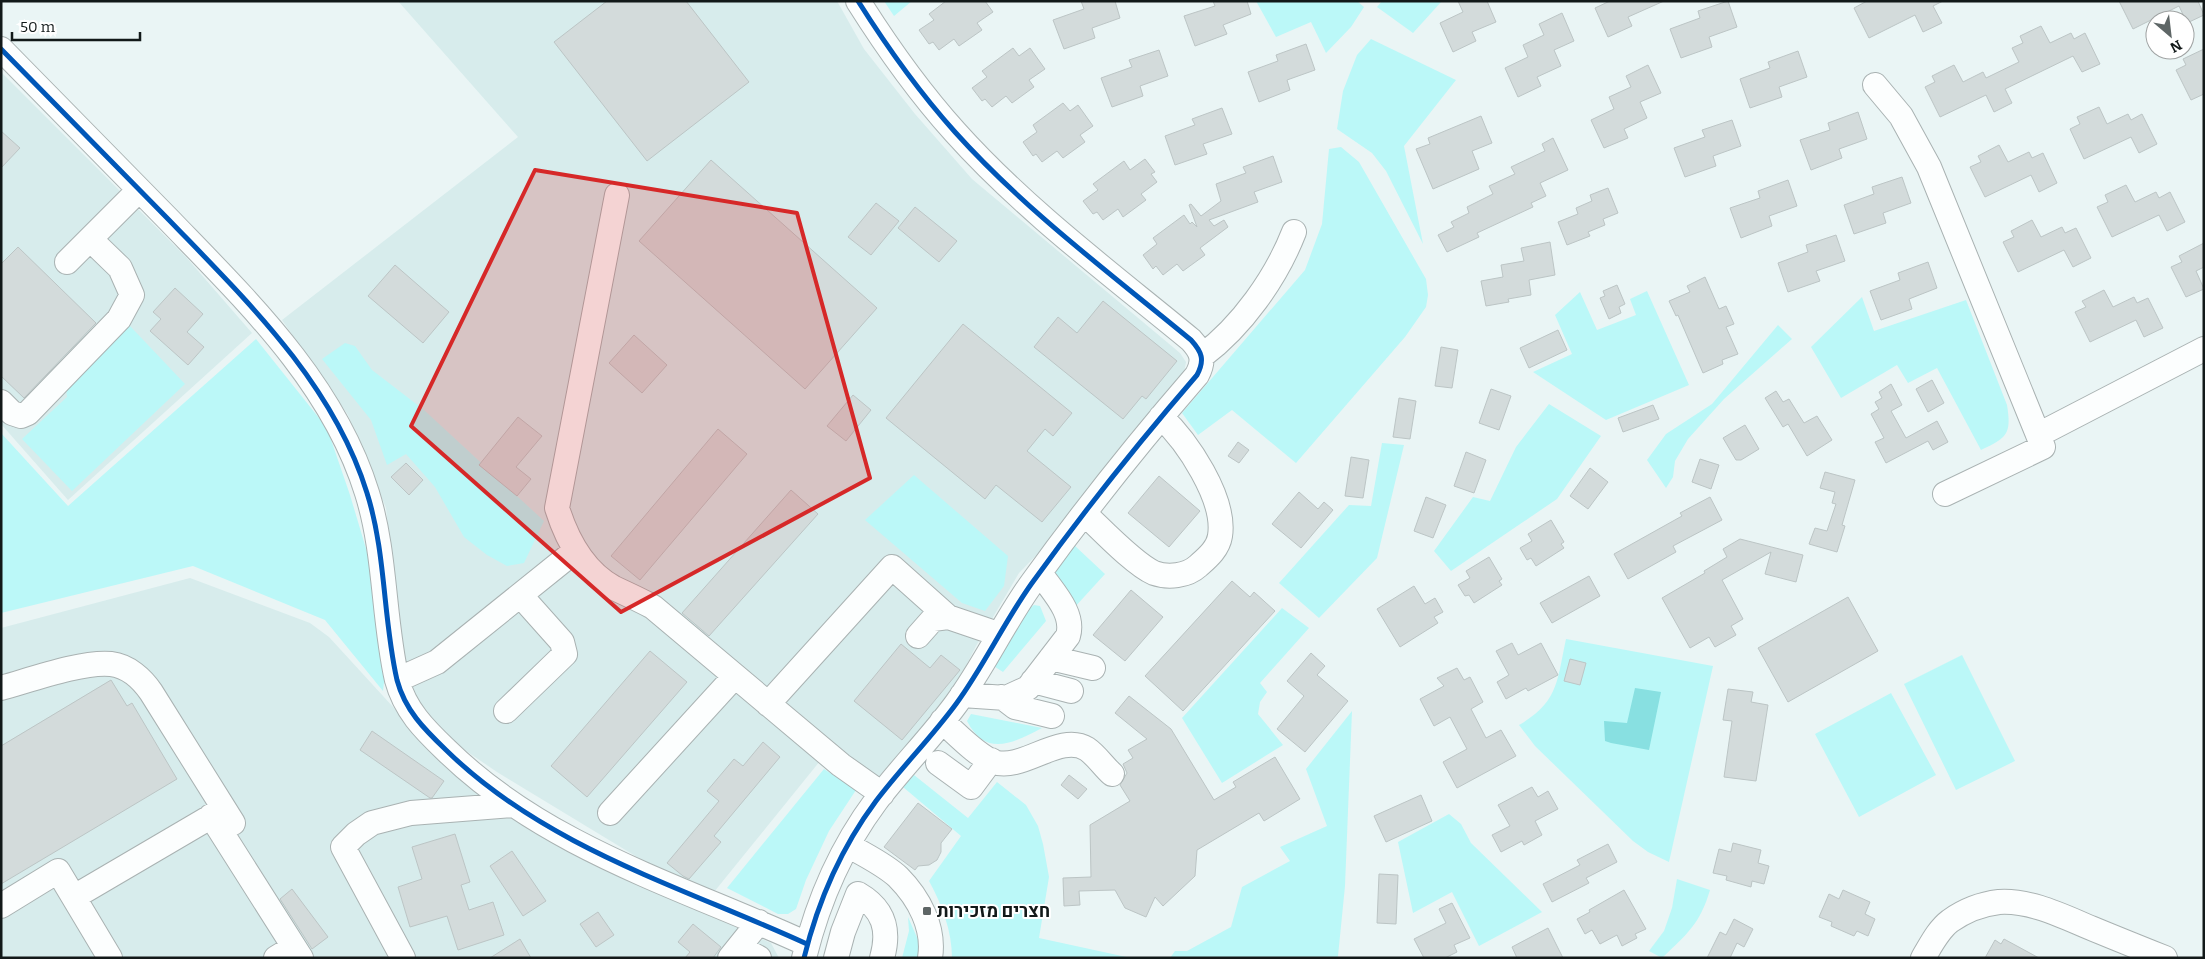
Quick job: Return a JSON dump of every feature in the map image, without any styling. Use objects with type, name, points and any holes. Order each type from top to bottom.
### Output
[{"type":"street","points":[[1,49],[267,324],[296,359],[321,396],[340,429],[360,473],[374,522],[397,680],[408,707],[423,728],[465,769],[536,820],[598,854],[759,922],[806,951],[819,905],[848,845],[882,794],[962,695],[998,634],[1084,514],[1197,375],[1202,366],[1202,356],[1191,340],[1071,240],[988,167],[955,132],[897,61],[858,1]]},
{"type":"street","points":[[1875,85],[1902,116],[1929,166],[2043,447],[1945,494]]},
{"type":"street","points":[[67,262],[139,190]]},
{"type":"street","points":[[617,195],[557,508],[564,530],[575,551],[594,574],[614,588],[631,594],[653,607],[841,765],[882,794]]},
{"type":"street","points":[[1202,356],[1221,342],[1263,290],[1284,258],[1294,232]]},
{"type":"street","points":[[1,402],[12,413],[20,416],[28,413],[119,319],[128,304],[132,295],[120,268],[90,239]]},
{"type":"street","points":[[2038,435],[2204,349]]},
{"type":"street","points":[[1084,514],[1141,565],[1168,576],[1183,574],[1194,569],[1216,548],[1220,537],[1220,521],[1205,475],[1182,439],[1161,417]]},
{"type":"street","points":[[397,680],[437,662],[575,551]]},
{"type":"street","points":[[768,704],[892,567],[948,617],[998,634]]},
{"type":"street","points":[[1040,573],[1070,617],[1071,627],[1068,636],[1029,680],[1015,707],[1073,692]]},
{"type":"street","points":[[506,711],[565,654],[562,642],[521,596]]},
{"type":"street","points":[[918,636],[933,619],[948,617]]},
{"type":"street","points":[[1,688],[82,666],[111,664],[127,670],[142,680],[151,692],[222,816],[290,954]]},
{"type":"street","points":[[610,813],[735,676]]},
{"type":"street","points":[[1029,680],[1073,692]]},
{"type":"street","points":[[962,695],[1029,680],[1073,692]]},
{"type":"street","points":[[942,721],[991,760],[1008,764],[1063,746],[1075,746],[1087,749],[1112,774]]},
{"type":"street","points":[[938,763],[971,787],[991,760]]},
{"type":"street","points":[[403,958],[343,847],[356,834],[372,823],[411,813],[514,805]]},
{"type":"street","points":[[74,897],[222,816]]},
{"type":"street","points":[[848,845],[897,877],[911,893],[922,910],[930,930],[932,945],[930,958]]},
{"type":"street","points":[[1,906],[58,871],[110,958]]},
{"type":"street","points":[[836,958],[843,932],[858,894],[870,901],[882,920],[886,934],[882,958]]},
{"type":"street","points":[[1922,958],[1940,930],[1949,922],[1971,910],[2000,902],[2028,905],[2055,913],[2165,958]]},
{"type":"street","points":[[743,954],[759,922]]},
{"type":"highlighted area","points":[[535,170],[797,213],[870,478],[621,612],[411,426]]},
{"type":"shaded area","points":[[398,1],[837,1],[864,49],[915,114],[972,179],[1180,353],[1186,362],[1183,378],[1051,540],[1019,573],[976,646],[954,690],[869,788],[820,761],[714,892],[670,877],[497,772],[447,738],[426,714],[411,691],[398,624],[386,508],[348,415],[282,320],[518,137]]},
{"type":"shaded area","points":[[884,1],[912,1],[894,16]]},
{"type":"shaded area","points":[[1256,1],[1357,1],[1364,7],[1351,27],[1326,53],[1311,22],[1276,37]]},
{"type":"shaded area","points":[[1382,1],[1442,1],[1413,33],[1377,7]]},
{"type":"shaded area","points":[[1371,39],[1456,80],[1404,146],[1423,244],[1386,171],[1372,153],[1337,129],[1343,91],[1357,55]]},
{"type":"shaded area","points":[[1,72],[186,257],[252,333],[68,500],[1,424]]},
{"type":"shaded area","points":[[1341,147],[1359,162],[1426,279],[1428,295],[1426,307],[1405,337],[1296,463],[1232,410],[1198,435],[1182,413],[1305,270],[1322,224],[1329,149]]},
{"type":"shaded area","points":[[1647,291],[1689,385],[1606,420],[1533,372],[1572,354],[1555,315],[1580,292],[1597,330],[1636,315],[1630,299]]},
{"type":"shaded area","points":[[1862,297],[1874,331],[1966,300],[2007,405],[2009,423],[2008,429],[2002,438],[1981,450],[1937,368],[1908,383],[1897,365],[1841,398],[1811,347]]},
{"type":"shaded area","points":[[1778,325],[1792,339],[1724,399],[1688,439],[1675,461],[1673,477],[1666,488],[1647,460],[1666,434],[1712,404]]},
{"type":"shaded area","points":[[130,326],[185,384],[72,491],[22,439],[67,397],[66,386]]},
{"type":"shaded area","points":[[256,339],[327,428],[350,495],[390,629],[383,691],[325,620],[193,566],[1,613],[1,433],[68,506]]},
{"type":"shaded area","points":[[345,343],[355,346],[372,370],[424,410],[544,521],[524,563],[507,566],[487,555],[464,537],[435,487],[406,454],[387,465],[371,420],[322,359]]},
{"type":"shaded area","points":[[1549,404],[1601,436],[1557,499],[1451,571],[1434,551],[1473,497],[1490,501],[1516,447]]},
{"type":"shaded area","points":[[1382,443],[1404,445],[1377,558],[1319,618],[1279,583],[1349,505],[1371,506]]},
{"type":"shaded area","points":[[914,475],[1008,556],[1004,586],[985,611],[962,603],[865,520]]},
{"type":"shaded area","points":[[1074,545],[1105,574],[1074,608],[1055,579],[1054,571]]},
{"type":"shaded area","points":[[190,578],[310,623],[329,637],[405,720],[520,823],[577,856],[771,943],[779,958],[1,958],[1,628]]},
{"type":"shaded area","points":[[1034,605],[1040,606],[1046,621],[1003,672],[992,665],[1023,614]]},
{"type":"shaded area","points":[[1282,608],[1309,628],[1260,683],[1267,692],[1260,702],[1258,714],[1283,745],[1222,783],[1182,718]]},
{"type":"shaded area","points":[[1566,639],[1713,666],[1669,862],[1648,852],[1633,841],[1535,746],[1519,725],[1542,708],[1554,689]]},
{"type":"shaded area","points":[[1962,655],[2015,761],[1956,790],[1904,684]]},
{"type":"shaded area","points":[[1635,688],[1661,692],[1649,750],[1605,741],[1604,721],[1627,723]]},
{"type":"shaded area","points":[[1891,693],[1936,775],[1859,817],[1815,734]]},
{"type":"shaded area","points":[[1352,711],[1345,886],[1337,958],[1170,958],[1175,951],[1187,951],[1231,927],[1242,887],[1290,861],[1280,847],[1327,826],[1306,769]]},
{"type":"shaded area","points":[[971,714],[1042,728],[1011,742],[991,743],[974,733],[967,721]]},
{"type":"shaded area","points":[[824,769],[856,790],[829,831],[806,880],[796,909],[788,914],[778,914],[727,888]]},
{"type":"shaded area","points":[[914,775],[968,818],[997,782],[1026,805],[1038,826],[1049,877],[1039,938],[1131,958],[952,958],[952,948],[945,918],[929,881],[961,836],[903,787]]},
{"type":"shaded area","points":[[1449,814],[1461,824],[1471,843],[1542,912],[1479,946],[1452,892],[1413,913],[1398,842]]},
{"type":"shaded area","points":[[1677,879],[1710,890],[1702,912],[1692,928],[1662,958],[1649,951],[1664,931],[1672,908]]},
{"type":"shaded area","points":[[908,917],[919,942],[919,958],[902,958],[909,931]]},
{"type":"building","points":[[607,1],[686,1],[749,82],[647,161],[554,42]]},
{"type":"building","points":[[946,1],[985,1],[993,12],[977,23],[982,30],[959,46],[954,39],[939,50],[933,42],[929,44],[919,30],[934,20],[929,14]]},
{"type":"building","points":[[1081,1],[1115,1],[1120,18],[1092,28],[1095,38],[1064,49],[1053,20],[1084,9]]},
{"type":"building","points":[[1213,1],[1247,1],[1251,14],[1223,25],[1227,34],[1195,46],[1184,16],[1215,6]]},
{"type":"building","points":[[1458,1],[1487,1],[1496,22],[1472,32],[1476,41],[1453,52],[1440,23],[1463,12]]},
{"type":"building","points":[[1610,1],[1664,1],[1628,17],[1632,26],[1608,37],[1595,8]]},
{"type":"building","points":[[1728,1],[1737,27],[1709,37],[1712,47],[1681,58],[1670,29],[1700,18],[1698,11]]},
{"type":"building","points":[[1867,1],[1943,1],[1933,6],[1942,23],[1923,32],[1915,15],[1869,38],[1854,8]]},
{"type":"building","points":[[2119,1],[2198,1],[2204,15],[2195,19],[2195,10],[2181,10],[2179,6],[2171,10],[2145,10],[2145,23],[2133,29]]},
{"type":"building","points":[[1562,13],[1574,41],[1554,50],[1561,66],[1537,77],[1541,86],[1518,97],[1505,68],[1528,57],[1523,45],[1544,35],[1539,24]]},
{"type":"building","points":[[2041,26],[2050,43],[2071,33],[2074,39],[2085,33],[2100,64],[2082,72],[2073,56],[2005,89],[2012,103],[1994,112],[1986,95],[1940,117],[1925,87],[1935,82],[1932,76],[1954,65],[1963,82],[1983,72],[1986,78],[2019,62],[2012,48],[2023,43],[2020,36]]},
{"type":"building","points":[[1306,44],[1315,70],[1287,80],[1290,90],[1259,102],[1248,72],[1278,61],[1276,55]]},
{"type":"building","points":[[1013,48],[1019,56],[1030,48],[1045,69],[1029,80],[1034,87],[1012,103],[1006,96],[992,107],[985,99],[982,101],[972,88],[987,77],[982,71]]},
{"type":"building","points":[[2204,49],[2204,94],[2191,100],[2176,70],[2186,65],[2184,60],[2195,60],[2195,53]]},
{"type":"building","points":[[1159,50],[1168,76],[1140,86],[1143,96],[1112,107],[1101,78],[1132,67],[1129,60]]},
{"type":"building","points":[[1798,51],[1807,77],[1779,87],[1782,97],[1750,108],[1740,79],[1770,68],[1768,62]]},
{"type":"building","points":[[1648,65],[1661,93],[1640,102],[1647,118],[1624,129],[1628,138],[1604,148],[1591,120],[1614,109],[1609,97],[1631,87],[1626,76]]},
{"type":"building","points":[[1063,103],[1070,111],[1078,105],[1093,126],[1080,135],[1085,142],[1063,158],[1057,151],[1042,162],[1036,154],[1033,156],[1023,142],[1037,132],[1033,125]]},
{"type":"building","points":[[2099,107],[2107,124],[2128,114],[2131,120],[2142,114],[2157,144],[2139,153],[2131,137],[2084,159],[2070,129],[2080,124],[2077,117]]},
{"type":"building","points":[[1222,108],[1232,134],[1203,144],[1207,154],[1175,165],[1165,136],[1195,125],[1192,119]]},
{"type":"building","points":[[1858,112],[1867,139],[1839,149],[1842,158],[1811,170],[1800,140],[1830,130],[1828,123]]},
{"type":"building","points":[[1481,116],[1492,143],[1472,151],[1479,169],[1433,189],[1416,149],[1430,144],[1428,138]]},
{"type":"building","points":[[1732,120],[1741,146],[1713,156],[1716,166],[1685,177],[1674,148],[1705,137],[1702,130]]},
{"type":"building","points":[[1,131],[20,148],[1,168]]},
{"type":"building","points":[[1553,138],[1568,170],[1540,183],[1546,196],[1531,203],[1533,207],[1477,233],[1479,237],[1447,252],[1438,235],[1454,227],[1451,222],[1469,213],[1467,207],[1493,194],[1489,186],[1515,174],[1511,167],[1545,151],[1542,144]]},
{"type":"building","points":[[1999,145],[2008,162],[2029,152],[2032,158],[2043,153],[2057,183],[2039,192],[2031,175],[1985,197],[1970,167],[1981,162],[1978,156]]},
{"type":"building","points":[[1273,156],[1282,182],[1254,192],[1258,202],[1209,220],[1214,226],[1224,220],[1228,227],[1200,248],[1205,255],[1183,271],[1177,264],[1163,275],[1156,266],[1153,269],[1143,255],[1157,244],[1153,238],[1184,215],[1190,224],[1192,222],[1197,227],[1189,205],[1191,204],[1201,216],[1221,201],[1216,184],[1246,173],[1243,167]]},
{"type":"building","points":[[1145,159],[1155,172],[1151,174],[1157,182],[1141,194],[1146,200],[1123,217],[1118,209],[1103,220],[1097,212],[1093,214],[1083,201],[1098,190],[1093,184],[1124,161],[1130,170]]},
{"type":"building","points":[[711,160],[877,308],[805,389],[639,241]]},
{"type":"building","points":[[1902,177],[1911,203],[1883,213],[1886,223],[1854,234],[1844,205],[1874,194],[1872,187]]},
{"type":"building","points":[[1788,180],[1797,206],[1769,216],[1772,226],[1741,238],[1730,208],[1760,198],[1758,191]]},
{"type":"building","points":[[2126,185],[2135,202],[2156,192],[2159,198],[2170,192],[2185,222],[2167,231],[2159,215],[2112,237],[2097,207],[2108,202],[2105,195]]},
{"type":"building","points":[[1608,188],[1618,213],[1603,219],[1605,225],[1588,232],[1590,236],[1567,245],[1558,222],[1578,214],[1576,208],[1592,201],[1590,195]]},
{"type":"building","points":[[876,203],[899,221],[871,255],[848,237]]},
{"type":"building","points":[[915,207],[957,241],[939,262],[898,228]]},
{"type":"building","points":[[2032,220],[2041,237],[2062,227],[2065,233],[2076,228],[2091,258],[2073,267],[2064,250],[2018,272],[2003,242],[2014,237],[2011,231]]},
{"type":"building","points":[[1836,235],[1845,261],[1816,271],[1820,281],[1788,292],[1778,263],[1808,252],[1806,245]]},
{"type":"building","points":[[1550,242],[1555,275],[1529,280],[1531,295],[1508,299],[1509,302],[1486,306],[1481,281],[1503,277],[1501,265],[1524,261],[1521,248]]},
{"type":"building","points":[[2204,243],[2204,267],[2196,271],[2204,289],[2186,297],[2171,267],[2182,262],[2179,256]]},
{"type":"building","points":[[18,247],[96,323],[24,398],[1,376],[1,264]]},
{"type":"building","points":[[1928,262],[1937,288],[1909,299],[1912,309],[1881,320],[1870,291],[1900,280],[1898,273]]},
{"type":"building","points":[[395,265],[449,312],[423,343],[368,296]]},
{"type":"building","points":[[1705,277],[1719,309],[1726,306],[1734,324],[1726,327],[1738,354],[1722,360],[1723,364],[1703,373],[1678,315],[1676,316],[1669,301],[1690,292],[1687,286]]},
{"type":"building","points":[[1617,285],[1625,304],[1619,307],[1621,313],[1609,319],[1600,298],[1605,296],[1603,291]]},
{"type":"building","points":[[175,288],[203,314],[187,332],[204,347],[188,365],[150,331],[161,319],[153,312]]},
{"type":"building","points":[[2104,290],[2113,307],[2134,297],[2137,303],[2148,298],[2163,328],[2144,337],[2136,320],[2090,342],[2075,312],[2086,307],[2082,301]]},
{"type":"building","points":[[1103,301],[1177,361],[1146,399],[1142,396],[1123,419],[1034,347],[1058,317],[1077,333]]},
{"type":"building","points":[[963,324],[1072,413],[1053,436],[1045,429],[1027,451],[1071,487],[1042,522],[996,485],[985,499],[886,418]]},
{"type":"building","points":[[1558,330],[1567,350],[1529,368],[1520,348]]},
{"type":"building","points":[[634,335],[667,365],[642,393],[609,363]]},
{"type":"building","points":[[1441,347],[1458,350],[1452,388],[1435,386]]},
{"type":"building","points":[[1932,380],[1944,403],[1928,412],[1916,389]]},
{"type":"building","points":[[1891,384],[1902,405],[1891,411],[1906,438],[1937,421],[1948,442],[1933,450],[1928,441],[1886,463],[1875,442],[1884,438],[1871,414],[1879,409],[1875,402],[1882,398],[1879,392]]},
{"type":"building","points":[[1491,389],[1511,396],[1499,430],[1479,423]]},
{"type":"building","points":[[1776,391],[1783,402],[1789,399],[1804,423],[1817,416],[1832,440],[1807,456],[1788,424],[1783,427],[1765,398]]},
{"type":"building","points":[[853,395],[871,410],[846,441],[827,426]]},
{"type":"building","points":[[1399,398],[1416,401],[1410,439],[1393,437]]},
{"type":"building","points":[[1653,405],[1659,419],[1623,432],[1618,418]]},
{"type":"building","points":[[518,417],[542,436],[516,467],[531,479],[517,496],[479,465]]},
{"type":"building","points":[[1745,425],[1759,449],[1741,460],[1736,460],[1723,438]]},
{"type":"building","points":[[718,429],[747,454],[640,580],[611,556]]},
{"type":"building","points":[[1238,442],[1249,450],[1239,463],[1228,456]]},
{"type":"building","points":[[1466,452],[1486,460],[1474,493],[1454,486]]},
{"type":"building","points":[[1351,457],[1369,460],[1363,498],[1345,496]]},
{"type":"building","points":[[1700,459],[1719,465],[1711,489],[1692,482]]},
{"type":"building","points":[[406,463],[423,480],[409,495],[391,477]]},
{"type":"building","points":[[1590,468],[1608,482],[1588,509],[1570,496]]},
{"type":"building","points":[[1825,472],[1855,480],[1842,525],[1845,526],[1837,552],[1809,544],[1815,528],[1827,531],[1836,504],[1832,503],[1835,492],[1820,488]]},
{"type":"building","points":[[1159,476],[1200,511],[1169,547],[1128,513]]},
{"type":"building","points":[[791,490],[818,514],[709,636],[682,613]]},
{"type":"building","points":[[1299,492],[1318,509],[1324,502],[1333,510],[1301,548],[1272,524]]},
{"type":"building","points":[[1426,497],[1446,505],[1433,538],[1414,531]]},
{"type":"building","points":[[1710,497],[1722,520],[1673,546],[1676,552],[1628,579],[1614,554],[1682,516],[1680,513]]},
{"type":"building","points":[[1551,520],[1564,542],[1561,544],[1564,548],[1536,566],[1531,558],[1527,560],[1520,548],[1532,541],[1528,534]]},
{"type":"building","points":[[1740,539],[1803,555],[1796,582],[1765,574],[1771,552],[1722,580],[1743,619],[1731,626],[1736,635],[1715,647],[1709,637],[1690,648],[1662,598],[1705,573],[1704,571],[1727,557],[1723,549]]},
{"type":"building","points":[[1489,557],[1502,579],[1499,581],[1502,585],[1474,603],[1469,595],[1465,596],[1458,585],[1470,578],[1466,571]]},
{"type":"building","points":[[1589,576],[1600,596],[1552,623],[1540,603]]},
{"type":"building","points":[[1232,581],[1250,597],[1254,592],[1275,611],[1183,711],[1145,676]]},
{"type":"building","points":[[1414,586],[1425,604],[1435,598],[1443,612],[1434,617],[1438,623],[1400,647],[1377,609]]},
{"type":"building","points":[[1131,590],[1163,617],[1125,661],[1093,635]]},
{"type":"building","points":[[1848,597],[1878,651],[1788,702],[1758,648]]},
{"type":"building","points":[[1512,643],[1518,655],[1541,643],[1558,675],[1528,691],[1526,688],[1506,699],[1497,682],[1509,675],[1496,651]]},
{"type":"building","points":[[901,644],[930,668],[941,655],[960,670],[902,740],[854,701]]},
{"type":"building","points":[[650,651],[687,682],[587,797],[551,766]]},
{"type":"building","points":[[1311,653],[1325,666],[1317,675],[1348,701],[1305,752],[1277,729],[1304,696],[1287,681]]},
{"type":"building","points":[[1570,659],[1586,663],[1580,685],[1564,681]]},
{"type":"building","points":[[1457,668],[1464,680],[1470,677],[1483,702],[1471,709],[1486,738],[1501,730],[1516,756],[1457,788],[1443,762],[1467,749],[1450,717],[1434,726],[1420,699],[1444,686],[1437,678]]},
{"type":"building","points":[[111,680],[127,706],[132,703],[177,779],[1,884],[1,746]]},
{"type":"building","points":[[1728,689],[1753,692],[1751,702],[1768,705],[1756,781],[1724,777],[1732,721],[1723,720]]},
{"type":"building","points":[[1129,696],[1171,729],[1214,800],[1236,787],[1233,782],[1275,757],[1300,799],[1264,821],[1259,813],[1197,850],[1195,876],[1163,906],[1155,897],[1146,917],[1125,908],[1115,890],[1079,891],[1080,905],[1064,906],[1063,878],[1091,877],[1090,825],[1130,801],[1120,785],[1127,773],[1123,764],[1133,758],[1128,750],[1147,739],[1115,713]]},
{"type":"building","points":[[372,731],[444,781],[432,798],[360,750]]},
{"type":"building","points":[[763,742],[780,757],[714,836],[721,842],[689,879],[683,876],[667,863],[719,801],[707,791],[734,759],[743,766]]},
{"type":"building","points":[[1069,775],[1087,789],[1078,799],[1061,785]]},
{"type":"building","points":[[1532,787],[1538,797],[1548,791],[1558,809],[1535,821],[1542,835],[1524,845],[1522,841],[1501,852],[1492,835],[1510,826],[1498,805]]},
{"type":"building","points":[[1421,795],[1432,821],[1386,842],[1374,816]]},
{"type":"building","points":[[918,803],[952,829],[941,843],[941,852],[937,860],[929,865],[918,866],[915,870],[884,847]]},
{"type":"building","points":[[455,834],[470,882],[461,885],[469,910],[493,902],[504,935],[458,950],[447,916],[410,927],[398,887],[422,879],[412,847]]},
{"type":"building","points":[[1733,843],[1761,850],[1758,863],[1769,866],[1764,884],[1752,881],[1751,887],[1726,880],[1727,876],[1713,873],[1719,849],[1731,852]]},
{"type":"building","points":[[1608,844],[1617,862],[1586,878],[1589,883],[1552,902],[1543,884],[1580,865],[1577,860]]},
{"type":"building","points":[[512,851],[546,901],[523,916],[490,866]]},
{"type":"building","points":[[1379,874],[1398,875],[1396,924],[1377,923]]},
{"type":"building","points":[[292,889],[328,937],[312,949],[280,899]]},
{"type":"building","points":[[1624,890],[1646,929],[1635,934],[1637,938],[1622,946],[1617,935],[1600,944],[1592,930],[1585,934],[1577,919]]},
{"type":"building","points":[[1843,890],[1870,902],[1865,914],[1875,919],[1868,936],[1857,931],[1854,936],[1831,926],[1832,922],[1819,917],[1829,894],[1839,899]]},
{"type":"building","points":[[1452,903],[1470,938],[1454,945],[1457,952],[1445,958],[1424,958],[1414,939],[1446,923],[1439,909]]},
{"type":"building","points":[[598,912],[614,935],[596,947],[580,924]]},
{"type":"building","points":[[1734,919],[1753,929],[1744,947],[1737,943],[1730,958],[1707,958],[1720,932],[1726,935]]},
{"type":"building","points":[[693,924],[721,947],[713,958],[685,958],[690,952],[678,942]]},
{"type":"building","points":[[1548,928],[1563,958],[1517,958],[1512,947]]},
{"type":"building","points":[[520,939],[531,958],[490,958]]},
{"type":"building","points":[[2004,939],[2039,958],[1985,958],[1995,940],[2001,944]]},
{"type":"cycle path","points":[[804,958],[816,916],[832,876],[863,819],[956,704],[976,675],[1032,583],[1112,477],[1197,375],[1202,360],[1198,348],[1191,340],[1039,215],[982,161],[916,85],[858,1]]},
{"type":"cycle path","points":[[1,49],[228,281],[284,346],[310,380],[333,415],[352,453],[367,493],[373,516],[378,539],[392,657],[400,691],[410,710],[423,727],[485,784],[527,814],[571,839],[617,862],[807,944]]},
{"type":"place","name":"חצרים מזכירות","points":[[927,911]]}]
